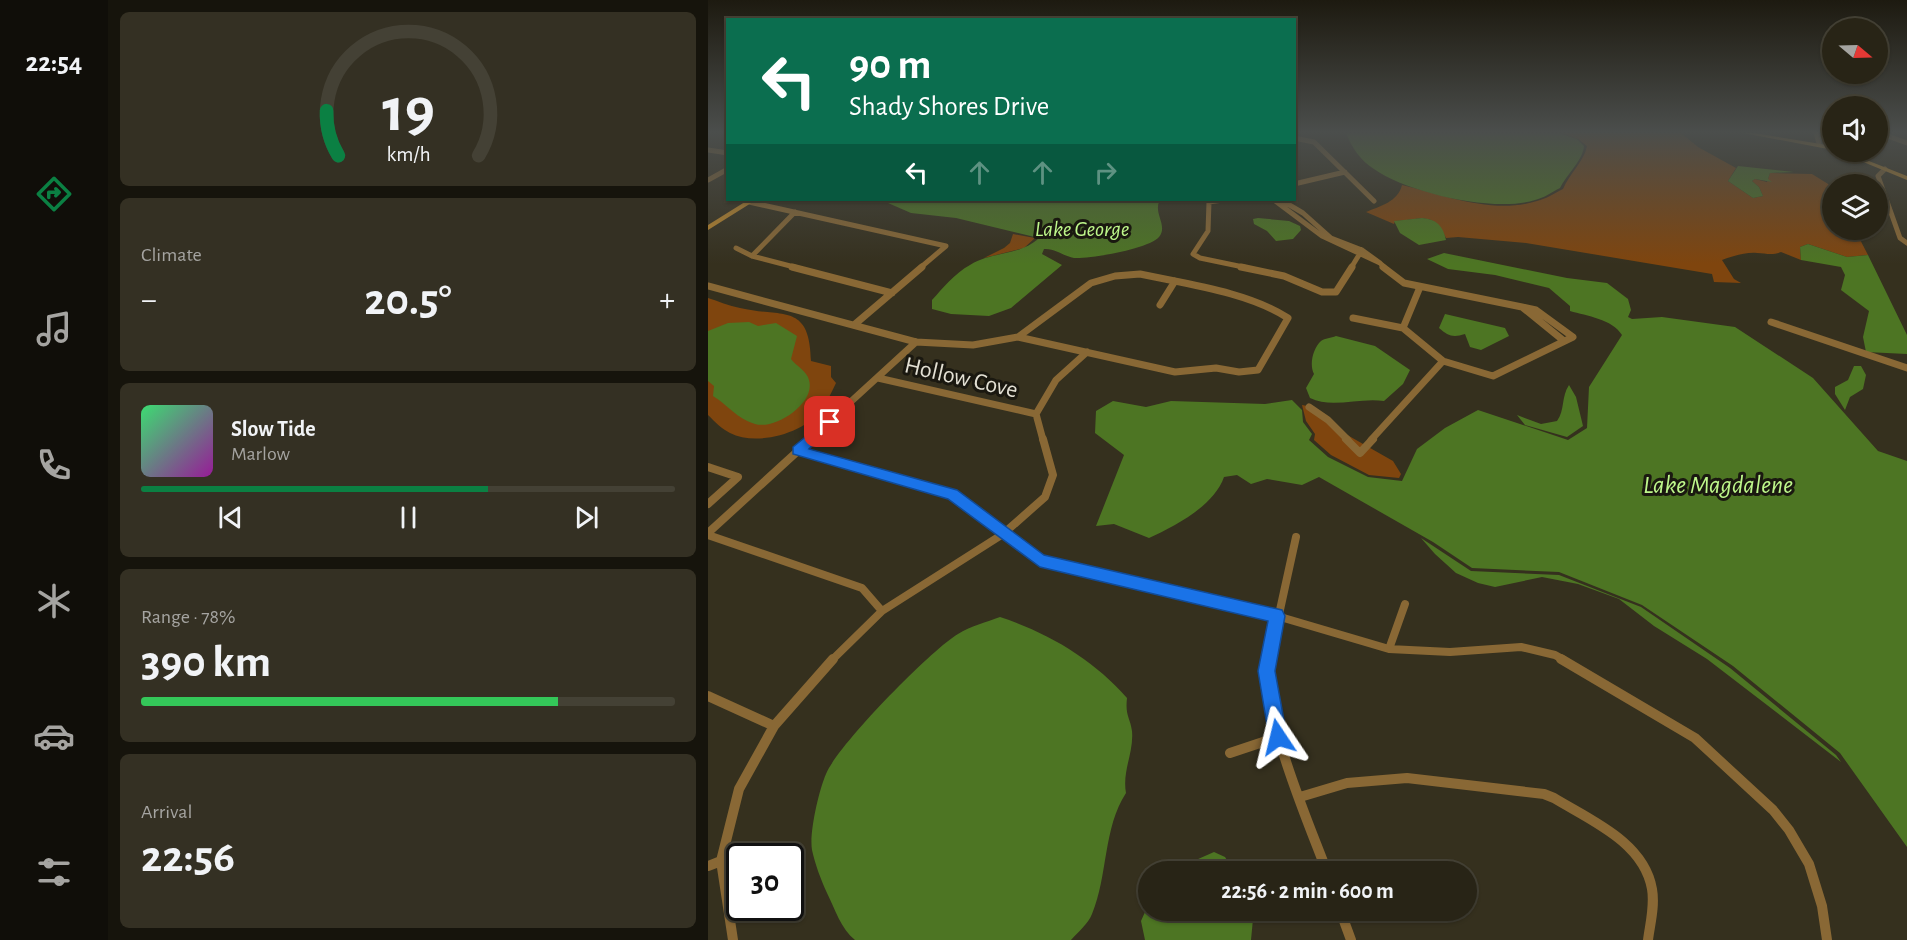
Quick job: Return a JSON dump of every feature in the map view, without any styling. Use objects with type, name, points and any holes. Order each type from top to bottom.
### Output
[{"type":"street","points":[[1296,184],[1324,177]]},
{"type":"street","points":[[1350,177],[1374,201]]},
{"type":"street","points":[[1878,177],[1900,238],[1907,243]]},
{"type":"street","points":[[708,228],[750,201],[946,246],[854,325]]},
{"type":"street","points":[[1208,201],[1208,231],[1193,254],[1200,258],[1284,276],[1322,292],[1336,292],[1360,251]]},
{"type":"street","points":[[1275,201],[1322,236],[1360,251]]},
{"type":"street","points":[[1283,201],[1303,213],[1326,234],[1380,263],[1390,274],[1404,283],[1536,310],[1573,337],[1493,376],[1443,361],[1404,328],[1353,318]]},
{"type":"street","points":[[752,256],[795,212]]},
{"type":"street","points":[[736,248],[752,256],[892,293]]},
{"type":"street","points":[[708,286],[916,342],[973,345],[1018,337],[1175,372],[1216,368],[1239,372],[1258,370],[1288,318],[1279,312],[1220,291],[1140,274],[1115,276],[1091,283],[1018,337]]},
{"type":"street","points":[[1160,305],[1175,281]]},
{"type":"street","points":[[1404,328],[1420,286]]},
{"type":"street","points":[[1771,322],[1907,368]]},
{"type":"street","points":[[882,611],[862,588],[708,534],[916,342]]},
{"type":"street","points":[[733,940],[721,861],[739,789],[774,726],[832,660],[882,611],[1003,534],[1045,497],[1053,475],[1036,414],[1056,380],[1087,352]]},
{"type":"street","points":[[1309,407],[1328,420],[1360,453],[1443,361]]},
{"type":"street","name":"Hollow Cove","points":[[878,378],[1036,414]]},
{"type":"street","points":[[798,451],[952,494],[1040,561],[1276,616],[1389,649],[1450,652],[1521,646],[1548,651],[1695,738],[1746,783],[1789,830],[1809,864],[1817,886],[1827,940]]},
{"type":"street","points":[[708,466],[738,477],[708,504]]},
{"type":"street","points":[[1296,537],[1276,616],[1267,671],[1278,737],[1323,861]]},
{"type":"street","points":[[1389,649],[1405,604]]},
{"type":"street","points":[[708,696],[774,726]]},
{"type":"street","points":[[1230,753],[1278,737]]},
{"type":"street","points":[[1300,797],[1347,783],[1407,778],[1544,794],[1554,798],[1625,844],[1639,858],[1652,887],[1648,940]]},
{"type":"street","points":[[708,866],[721,861]]},
{"type":"street","points":[[1344,921],[1350,940]]},
{"type":"shaded area","points":[[1570,177],[1731,177],[1728,181],[1753,198],[1763,196],[1759,187],[1752,181],[1755,179],[1767,182],[1769,177],[1817,177],[1822,180],[1822,240],[1860,240],[1868,255],[1847,257],[1808,244],[1800,247],[1801,260],[1781,252],[1744,254],[1722,260],[1734,279],[1741,283],[1714,282],[1712,274],[1526,243],[1446,238],[1436,223],[1431,220],[1395,221],[1394,224],[1366,212],[1397,196],[1402,185],[1469,202],[1503,206],[1520,205],[1544,199],[1563,189]]},
{"type":"shaded area","points":[[1013,234],[1035,238],[1024,248],[984,258],[1004,248],[1010,243]]},
{"type":"shaded area","points":[[708,298],[736,307],[791,316],[799,321],[805,329],[809,342],[811,361],[831,366],[831,377],[836,383],[823,408],[815,417],[793,431],[754,439],[730,433],[708,415]]},
{"type":"shaded area","points":[[1302,405],[1313,407],[1342,432],[1393,461],[1401,474],[1399,478],[1369,475],[1331,455],[1314,440],[1315,434],[1306,421]]},
{"type":"water","points":[[1387,177],[1567,177],[1560,188],[1535,200],[1498,204],[1429,193]]},
{"type":"water","points":[[1731,177],[1769,177],[1772,182],[1755,179],[1752,181],[1759,187],[1763,196],[1753,198],[1728,181]]},
{"type":"water","name":"Lake George","points":[[889,201],[1158,201],[1162,229],[1159,237],[1153,241],[1105,255],[1074,258],[1044,249],[1042,254],[1062,265],[1011,308],[989,316],[951,314],[932,309],[932,300],[954,276],[987,257],[1015,251],[1039,238],[956,218],[911,213],[888,203]]},
{"type":"water","points":[[1422,218],[1438,224],[1446,240],[1419,245],[1400,233],[1394,221]]},
{"type":"water","points":[[1253,219],[1289,221],[1300,226],[1301,230],[1293,239],[1276,241],[1267,231],[1254,224]]},
{"type":"water","points":[[1808,244],[1847,257],[1868,255],[1907,335],[1907,354],[1866,352],[1863,337],[1869,311],[1841,290],[1845,275],[1841,267],[1801,260],[1800,247]]},
{"type":"water","name":"Lake Magdalene","points":[[1444,253],[1567,278],[1607,283],[1628,299],[1631,310],[1628,317],[1632,319],[1662,317],[1735,327],[1813,378],[1878,451],[1907,461],[1907,847],[1840,753],[1733,666],[1642,605],[1559,572],[1472,568],[1433,542],[1319,477],[1302,485],[1267,479],[1251,484],[1237,475],[1224,477],[1212,497],[1203,506],[1182,521],[1149,538],[1114,524],[1096,526],[1124,455],[1095,433],[1096,411],[1113,401],[1146,407],[1171,401],[1265,404],[1292,400],[1302,410],[1303,422],[1312,434],[1309,440],[1328,457],[1368,477],[1402,481],[1417,449],[1445,428],[1478,410],[1568,440],[1587,428],[1589,387],[1622,335],[1618,330],[1599,319],[1570,311],[1570,306],[1549,288],[1495,275],[1448,269],[1427,259]]},
{"type":"water","points":[[1445,314],[1505,328],[1509,336],[1481,350],[1470,347],[1465,334],[1451,336],[1439,328]]},
{"type":"water","points":[[749,322],[758,326],[776,323],[797,336],[791,359],[809,380],[810,389],[800,406],[783,419],[763,425],[743,418],[713,396],[714,386],[708,381],[708,331],[728,323]]},
{"type":"water","points":[[1336,336],[1375,346],[1410,370],[1403,384],[1384,401],[1327,403],[1310,398],[1306,388],[1314,374],[1312,361],[1314,352],[1321,341]]},
{"type":"water","points":[[1854,366],[1861,366],[1866,375],[1863,389],[1850,397],[1845,410],[1835,394],[1835,387],[1848,380]]},
{"type":"water","points":[[1569,385],[1576,397],[1583,426],[1567,437],[1525,425],[1517,415],[1541,424],[1557,421]]},
{"type":"water","points":[[1421,538],[1471,571],[1559,575],[1641,607],[1730,668],[1836,755],[1841,762],[1707,659],[1654,626],[1619,599],[1578,584],[1542,577],[1495,587],[1478,583],[1456,573]]},
{"type":"water","points":[[1000,617],[1036,631],[1069,649],[1100,672],[1127,698],[1132,739],[1125,785],[1126,793],[1113,821],[1101,884],[1092,914],[1071,940],[855,940],[842,925],[820,877],[812,850],[815,812],[826,774],[847,743],[865,722],[945,643],[973,626]]},
{"type":"water","points":[[1214,852],[1225,857],[1228,861],[1194,861]]},
{"type":"water","points":[[1141,921],[1253,921],[1251,940],[1145,940]]},
{"type":"route","points":[[830,422],[798,451],[952,494],[1040,561],[1276,616],[1267,671],[1278,737]]}]
